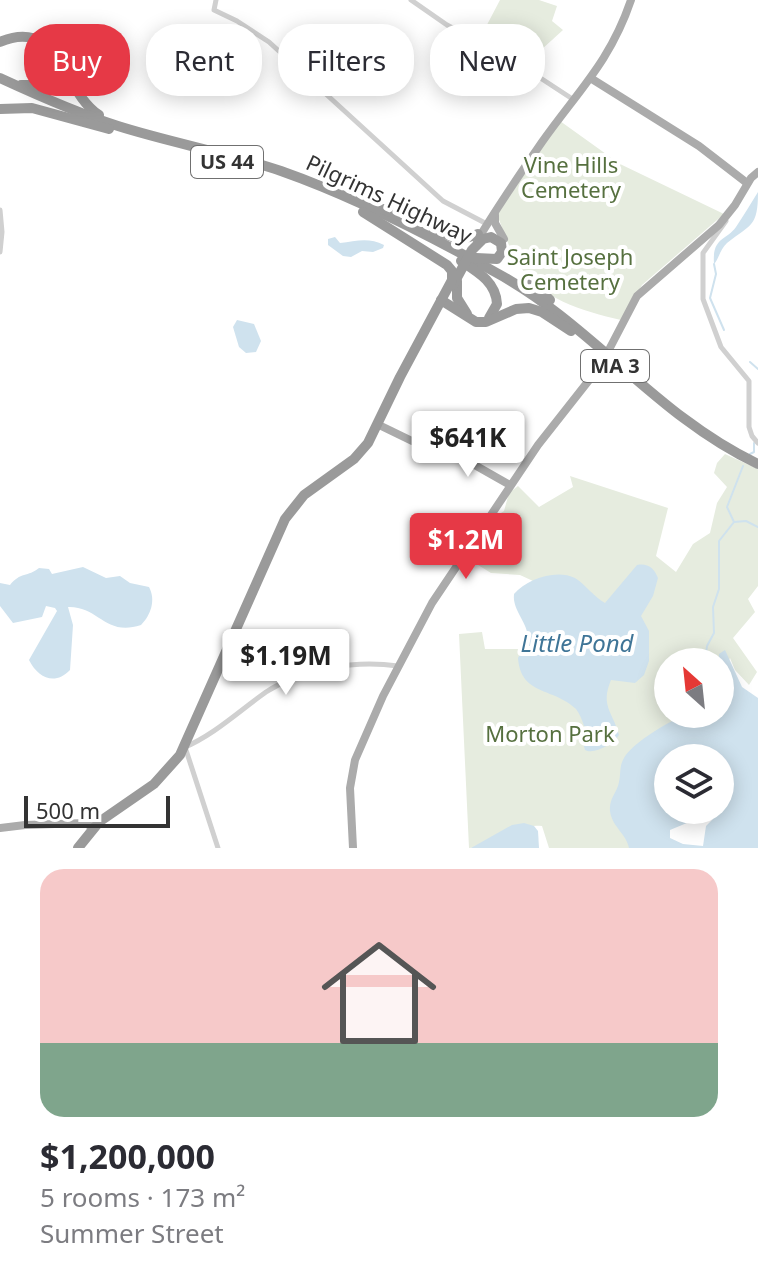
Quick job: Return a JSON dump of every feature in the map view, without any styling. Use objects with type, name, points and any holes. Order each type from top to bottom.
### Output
[{"type":"highway","name":"US 44","points":[[0,42],[22,37],[47,45],[58,57],[84,103],[122,127]]},
{"type":"highway","points":[[0,49],[14,42],[33,43],[45,50],[50,61],[47,75],[36,85],[1,81]]},
{"type":"highway","name":"Pilgrims Highway","points":[[1,81],[122,127],[266,167],[343,196],[458,254]]},
{"type":"highway","name":"Pilgrims Highway","points":[[1,81],[109,129],[276,176],[458,254]]},
{"type":"highway","name":"US 44","points":[[0,109],[32,108],[109,129]]},
{"type":"highway","name":"US 44","points":[[343,196],[457,239],[469,239],[478,234]]},
{"type":"highway","points":[[363,212],[447,265],[455,278],[456,292],[464,310],[476,320],[490,317],[496,308],[496,294],[472,260],[458,254]]},
{"type":"highway","name":"Pilgrims Highway","points":[[472,260],[532,294],[607,350],[681,419],[758,466]]},
{"type":"highway","name":"Pilgrims Highway","points":[[472,260],[589,343],[680,424],[717,448],[758,466]]},
{"type":"highway","points":[[91,826],[156,782],[182,746],[285,519],[304,495],[360,452],[376,430],[400,377],[442,301],[455,278],[472,260]]},
{"type":"highway","points":[[528,278],[607,350]]},
{"type":"highway","points":[[442,301],[480,323],[516,309],[533,309],[548,315],[589,343]]},
{"type":"highway","points":[[432,322],[446,311],[460,313]]},
{"type":"highway","points":[[77,848],[91,826],[155,780],[182,746]]},
{"type":"main road","points":[[472,260],[486,224],[543,141],[592,79],[622,26],[631,0]]},
{"type":"main road","points":[[592,79],[699,146],[747,183]]},
{"type":"main road","points":[[353,848],[350,802],[352,768],[362,740],[441,589],[542,438],[602,362],[640,292],[709,235],[758,172]]},
{"type":"main road","points":[[455,278],[478,234],[515,184]]},
{"type":"main road","points":[[495,214],[494,221],[504,239]]},
{"type":"main road","points":[[377,424],[412,441],[456,454],[510,485]]},
{"type":"main road","points":[[0,828],[21,825],[91,826]]},
{"type":"street","points":[[216,0],[214,10],[269,42],[438,197],[486,224]]},
{"type":"street","points":[[411,0],[447,25],[517,62],[575,101]]},
{"type":"street","points":[[0,210],[0,252]]},
{"type":"street","points":[[728,214],[722,228],[703,253],[703,295],[721,347],[749,381],[749,427],[756,441]]},
{"type":"street","points":[[218,848],[182,746],[204,738],[268,691],[295,678],[360,664],[399,666]]},
{"type":"green space","points":[[500,0],[539,0],[557,6],[552,21],[563,30],[545,46],[545,24],[487,24]]},
{"type":"green space","points":[[560,121],[620,164],[724,214],[642,285],[621,320],[577,308],[538,286],[515,258],[497,215]]},
{"type":"green space","name":"Morton Park","points":[[725,454],[758,469],[758,586],[748,599],[755,612],[733,638],[757,672],[749,685],[734,668],[734,648],[654,648],[654,728],[670,728],[659,735],[657,744],[654,744],[654,763],[639,848],[549,848],[542,826],[531,826],[479,847],[469,848],[459,634],[482,632],[485,649],[528,649],[533,581],[520,575],[491,573],[470,560],[476,555],[474,550],[493,518],[504,511],[509,493],[518,486],[539,507],[573,487],[570,476],[668,508],[656,556],[676,572],[693,544],[710,533],[717,503],[727,487],[714,473],[717,463]]},
{"type":"water","points":[[758,192],[757,212],[752,224],[725,245],[714,264],[717,244],[736,227]]},
{"type":"water","points":[[335,237],[340,243],[368,240],[384,245],[373,252],[362,251],[351,257],[343,256],[328,245],[328,239]]},
{"type":"water","points":[[237,320],[254,324],[261,341],[256,352],[246,353],[239,347],[233,327]]},
{"type":"water","name":"Little Pond","points":[[637,565],[650,567],[658,578],[653,596],[641,616],[649,631],[649,661],[644,675],[635,683],[611,680],[607,703],[619,735],[603,748],[585,750],[583,743],[596,729],[584,726],[576,709],[532,685],[520,670],[518,658],[527,644],[528,634],[515,606],[514,594],[534,580],[567,575],[605,603]]},
{"type":"water","points":[[83,567],[106,578],[120,576],[130,583],[149,587],[151,607],[141,625],[129,628],[110,624],[79,608],[68,607],[73,625],[70,670],[59,678],[47,678],[29,660],[57,611],[46,606],[42,617],[13,623],[0,606],[0,583],[10,585],[17,578],[39,568],[49,569],[52,574]]},
{"type":"water","points":[[734,670],[742,687],[758,698],[758,848],[629,848],[613,821],[611,803],[619,782],[622,761],[635,745],[660,728],[734,728]]},
{"type":"water","points":[[524,823],[538,831],[539,848],[471,848],[512,825]]},
{"type":"waterway","points":[[714,264],[716,274],[710,298],[724,330]]},
{"type":"waterway","points":[[750,362],[758,369]]},
{"type":"waterway","points":[[750,454],[754,452],[754,443]]},
{"type":"waterway","points":[[707,648],[714,633],[713,607],[719,589],[719,541],[734,522],[727,507],[743,466]]},
{"type":"waterway","points":[[734,522],[746,521],[758,527]]},
{"type":"park label","name":"Vine Hills Cemetery","points":[[571,178]]},
{"type":"park label","name":"Saint Joseph Cemetery","points":[[570,270]]}]
